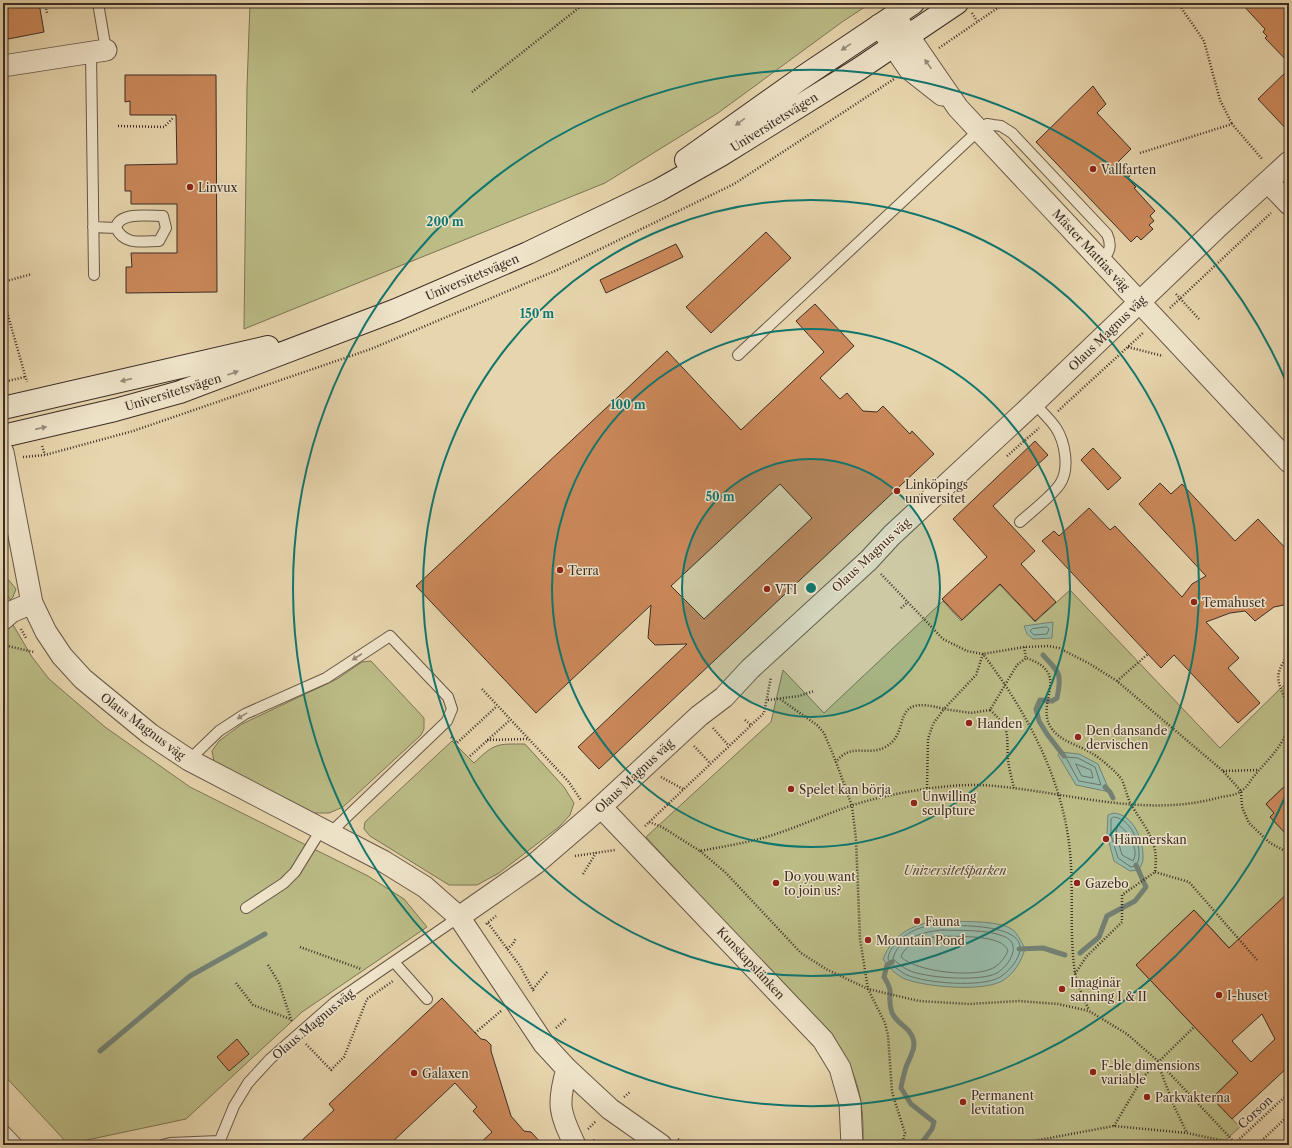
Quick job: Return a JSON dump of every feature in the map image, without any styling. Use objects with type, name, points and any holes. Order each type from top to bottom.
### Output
[{"type":"main road","name":"Universitetsvägen","points":[[583,227],[692,157],[800,79],[913,3]]},
{"type":"main road","name":"Universitetsvägen","points":[[3,436],[115,410],[180,392],[396,310],[474,278],[659,190],[721,155],[900,41],[964,8]]},
{"type":"main road","name":"Universitetsvägen","points":[[3,408],[338,332]]},
{"type":"street","name":"Mäster Mattias väg","points":[[886,20],[900,41],[909,69],[958,108],[1289,462]]},
{"type":"street","points":[[3,66],[99,51]]},
{"type":"street","points":[[1279,171],[1287,202]]},
{"type":"street","name":"Olaus Magnus väg","points":[[459,917],[535,864],[597,811],[699,716],[724,697],[750,669],[869,560],[892,535],[1279,171]]},
{"type":"street","name":"Olaus Magnus väg","points":[[3,452],[32,603],[46,632],[62,656],[83,679],[150,734],[189,760],[326,830],[383,861],[425,887],[459,917],[544,1044],[610,1109],[668,1141]]},
{"type":"street","points":[[3,619],[11,612],[32,603]]},
{"type":"street","name":"Kunskapslänken","points":[[597,811],[632,838],[823,1040],[840,1068],[850,1103],[852,1145]]},
{"type":"street","points":[[567,1068],[560,1093],[560,1106],[567,1128],[576,1145]]},
{"type":"lane","points":[[94,275],[93,227],[99,51],[98,3]]},
{"type":"lane","points":[[738,355],[978,130]]},
{"type":"lane","points":[[163,216],[166,228],[164,235],[159,241],[130,241],[123,238],[116,228],[120,220],[127,217],[163,216]]},
{"type":"lane","points":[[93,227],[116,228]]},
{"type":"lane","points":[[1020,522],[1061,484],[1065,468],[1065,452],[1061,438],[1049,419],[1034,403]]},
{"type":"lane","points":[[189,760],[220,731],[245,714],[326,678],[390,636],[448,697],[452,709],[447,721],[326,830],[295,872],[284,883],[246,908]]},
{"type":"lane","name":"Olaus Magnus väg","points":[[219,1143],[234,1106],[248,1084],[270,1059],[335,1002],[459,917]]},
{"type":"lane","points":[[394,962],[427,1000]]},
{"type":"lane","points":[[3,1129],[18,1145]]},
{"type":"lane","points":[[162,1145],[170,1143],[219,1143]]},
{"type":"path","points":[[45,3],[47,13]]},
{"type":"path","points":[[472,92],[585,3]]},
{"type":"path","points":[[1178,3],[1204,41],[1220,100],[1232,124],[1265,163],[1270,164],[1273,161],[1279,171]]},
{"type":"path","points":[[964,8],[977,21]]},
{"type":"path","points":[[118,126],[164,127],[173,118]]},
{"type":"path","points":[[1140,153],[1232,124]]},
{"type":"path","points":[[1006,456],[1049,419],[1287,202]]},
{"type":"path","points":[[3,282],[32,274]]},
{"type":"path","points":[[3,298],[31,402]]},
{"type":"path","points":[[1180,299],[1200,319]]},
{"type":"path","points":[[1127,347],[1168,358]]},
{"type":"path","points":[[3,382],[25,377]]},
{"type":"path","points":[[38,428],[45,455]]},
{"type":"path","points":[[878,570],[943,639],[967,651],[983,654],[1024,647],[1048,646],[1060,648],[1117,681],[1223,771],[1241,791],[1242,807],[1249,823],[1270,843],[1289,854]]},
{"type":"path","points":[[901,608],[908,602]]},
{"type":"path","points":[[3,645],[34,652]]},
{"type":"path","points":[[1024,647],[1026,658]]},
{"type":"path","points":[[983,654],[1006,684],[1044,754],[1059,795],[1070,850],[1072,891],[1071,928],[1075,975],[1089,1011]]},
{"type":"path","points":[[927,788],[928,739],[933,724],[944,709],[968,686],[976,675],[983,654]]},
{"type":"path","points":[[1117,681],[1148,654]]},
{"type":"path","points":[[700,851],[760,839],[852,806],[927,788],[978,785],[1014,788],[1093,801],[1131,805],[1186,803],[1212,800],[1241,791],[1270,758],[1287,731],[1288,708],[1280,685],[1278,673],[1281,664],[1289,655]]},
{"type":"path","points":[[836,762],[848,751],[873,751],[887,746],[894,740],[906,712],[914,707],[926,704],[944,709],[971,713],[990,710],[1016,665],[1026,658]]},
{"type":"path","points":[[1026,658],[1039,662],[1049,673],[1050,682],[1048,714],[1050,726],[1060,737],[1094,754],[1122,779],[1131,805],[1144,824],[1155,845],[1156,860],[1154,872],[1147,879],[1122,895],[1122,922],[1086,957],[1075,975]]},
{"type":"path","points":[[570,858],[614,850],[632,838],[764,713],[768,700],[771,672]]},
{"type":"path","points":[[482,689],[597,811]]},
{"type":"path","points":[[768,700],[814,692]]},
{"type":"path","points":[[780,699],[817,725],[824,732],[852,806],[856,839],[860,939],[868,989],[885,1023],[888,1036],[892,1092],[905,1133],[902,1145]]},
{"type":"path","points":[[451,737],[457,743],[497,706]]},
{"type":"path","points":[[990,710],[1003,722],[1008,736],[1008,761],[1014,788]]},
{"type":"path","points":[[470,756],[510,720]]},
{"type":"path","points":[[745,720],[751,725]]},
{"type":"path","points":[[710,725],[729,746]]},
{"type":"path","points":[[487,740],[529,739]]},
{"type":"path","points":[[691,743],[710,763]]},
{"type":"path","points":[[1223,771],[1259,770]]},
{"type":"path","points":[[660,776],[683,789]]},
{"type":"path","points":[[649,822],[662,827],[700,851],[725,872],[801,953],[826,969],[868,989],[898,998],[919,1001],[969,1004],[1027,1002],[1058,1004],[1089,1011],[1126,1034],[1158,1061],[1235,1144]]},
{"type":"path","points":[[583,874],[596,853]]},
{"type":"path","points":[[1154,872],[1189,882],[1256,960]]},
{"type":"path","points":[[471,935],[500,913]]},
{"type":"path","points":[[488,923],[520,966],[536,996]]},
{"type":"path","points":[[507,948],[514,944],[516,938]]},
{"type":"path","points":[[300,947],[377,974]]},
{"type":"path","points":[[268,965],[278,982],[298,1036],[331,1070],[344,1057],[367,999]]},
{"type":"path","points":[[236,983],[253,1005],[291,1019]]},
{"type":"path","points":[[554,1030],[567,1018]]},
{"type":"path","points":[[1114,1126],[1143,1077],[1194,1027]]},
{"type":"path","points":[[1158,1061],[1174,1106],[1187,1133]]},
{"type":"path","name":"Corson","points":[[1235,1144],[1289,1093]]},
{"type":"path","points":[[622,1099],[627,1103]]},
{"type":"path","points":[[1257,1145],[1289,1115]]},
{"type":"path","points":[[1012,1145],[1114,1126],[1187,1133],[1235,1144]]},
{"type":"path","points":[[668,1141],[688,1145]]},
{"type":"path","points":[[712,1145],[716,1141]]},
{"type":"green space","points":[[250,3],[871,3],[842,22],[718,113],[605,183],[244,329],[247,87]]},
{"type":"green space","points":[[3,573],[16,589],[10,600],[3,587]]},
{"type":"green space","name":"Universitetsparken","points":[[1000,585],[1035,622],[1070,590],[1220,748],[1289,680],[1289,782],[1266,804],[1274,813],[1270,817],[1289,837],[1289,892],[1248,968],[1194,910],[1136,965],[1238,1073],[1212,1098],[1240,1127],[1220,1145],[863,1145],[863,1118],[859,1094],[852,1071],[840,1047],[646,837],[771,722],[783,670],[824,713],[943,601],[961,621]]},
{"type":"green space","points":[[12,623],[32,657],[49,679],[105,727],[190,787],[368,876],[404,899],[427,927],[302,1012],[186,1119],[68,1144],[3,1074],[3,626]]},
{"type":"green space","points":[[371,661],[424,718],[424,729],[421,735],[343,807],[329,813],[314,813],[214,762],[212,751],[219,741],[242,724],[337,679],[362,662]]},
{"type":"green space","points":[[452,741],[474,763],[496,746],[525,744],[564,787],[574,803],[570,815],[559,827],[499,873],[477,885],[449,885],[370,836],[364,829],[365,822]]},
{"type":"water","points":[[1053,622],[1052,638],[1033,639],[1027,634],[1024,626]]},
{"type":"water","points":[[1060,752],[1079,754],[1098,764],[1110,792],[1076,785],[1058,755]]},
{"type":"water","points":[[1114,813],[1127,818],[1140,837],[1143,859],[1139,870],[1130,871],[1114,861],[1107,835],[1108,815]]},
{"type":"water","points":[[942,921],[984,922],[1008,927],[1016,934],[1025,949],[1019,963],[1010,975],[1002,981],[981,986],[954,987],[926,984],[905,979],[895,973],[885,962],[883,959],[893,942],[899,936],[914,927]]},
{"type":"building","points":[[3,3],[39,3],[44,32],[3,40]]},
{"type":"building","points":[[1241,3],[1289,3],[1289,63],[1265,38],[1267,36],[1263,32],[1265,29]]},
{"type":"building","points":[[1289,69],[1289,132],[1258,99]]},
{"type":"building","points":[[125,75],[216,75],[217,292],[126,293],[126,267],[132,267],[131,253],[177,253],[177,204],[131,204],[131,191],[125,191],[125,165],[177,164],[176,115],[130,115],[130,101],[125,102]]},
{"type":"building","name":"Vallfarten","points":[[1093,86],[1106,104],[1097,113],[1131,149],[1118,162],[1130,176],[1127,178],[1136,187],[1134,188],[1155,211],[1150,216],[1154,221],[1149,225],[1153,229],[1141,240],[1137,236],[1131,242],[1036,142]]},
{"type":"building","points":[[766,232],[791,258],[711,333],[686,307]]},
{"type":"building","points":[[676,244],[683,257],[606,293],[600,280]]},
{"type":"building","name":"Terra","points":[[815,304],[854,346],[820,378],[840,399],[847,393],[863,411],[877,412],[883,406],[910,434],[912,431],[934,454],[599,769],[578,747],[687,644],[655,645],[648,638],[651,605],[536,713],[416,586],[667,351],[741,430],[824,352],[796,321]],"holes":[[[780,484],[812,518],[704,619],[671,586]]]},
{"type":"building","points":[[1035,441],[1048,455],[993,506],[1035,551],[1021,564],[1056,602],[1035,621],[1000,584],[962,620],[942,599],[987,557],[953,519]]},
{"type":"building","points":[[1093,448],[1121,478],[1108,490],[1081,460]]},
{"type":"building","name":"Temahuset","points":[[1160,483],[1171,494],[1182,484],[1235,541],[1258,519],[1289,552],[1289,604],[1274,607],[1255,621],[1245,611],[1230,613],[1206,622],[1239,658],[1228,668],[1260,703],[1238,723],[1174,655],[1161,668],[1042,541],[1054,531],[1059,536],[1089,508],[1110,530],[1115,526],[1182,597],[1192,584],[1206,576],[1139,504]]},
{"type":"building","points":[[1289,782],[1289,837],[1270,817],[1274,813],[1266,804]]},
{"type":"building","name":"I-huset","points":[[1289,892],[1289,1066],[1232,1119],[1212,1098],[1238,1073],[1136,965],[1194,910],[1229,948]],"holes":[[[1262,1014],[1275,1039],[1251,1062],[1232,1041]]]},
{"type":"building","name":"Galaxen","points":[[442,998],[481,1039],[486,1040],[491,1045],[491,1051],[511,1116],[524,1131],[531,1132],[543,1145],[478,1145],[492,1132],[473,1111],[477,1107],[455,1083],[389,1145],[297,1145],[334,1110],[329,1104]]},
{"type":"building","points":[[237,1039],[249,1054],[229,1071],[217,1057]]},
{"type":"waterway","points":[[1043,655],[1058,674],[1059,690],[1057,698],[1052,701],[1040,700],[1036,709],[1039,721],[1064,756]]},
{"type":"waterway","points":[[1105,787],[1113,798]]},
{"type":"waterway","points":[[1080,953],[1099,937],[1107,916],[1135,901],[1146,887],[1136,865]]},
{"type":"waterway","points":[[100,1051],[190,976],[265,934]]},
{"type":"waterway","points":[[1019,949],[1043,948],[1065,955]]},
{"type":"waterway","points":[[892,962],[887,965],[884,977],[890,991],[892,1012],[895,1018],[912,1035],[914,1044],[902,1080],[901,1088],[911,1104],[934,1122],[932,1129],[920,1145]]},
{"type":"place","name":"Vallfarten","points":[[1093,169]]},
{"type":"place","name":"Linvux","points":[[190,187]]},
{"type":"place","name":"Linköpings universitet","points":[[897,491]]},
{"type":"place","name":"Terra","points":[[560,570]]},
{"type":"place","name":"VTI","points":[[767,589]]},
{"type":"place","name":"Temahuset","points":[[1194,602]]},
{"type":"place","name":"Handen","points":[[969,723]]},
{"type":"place","name":"Den dansande dervischen","points":[[1078,737]]},
{"type":"place","name":"Spelet kan börja","points":[[791,789]]},
{"type":"place","name":"Unwilling sculpture","points":[[914,803]]},
{"type":"place","name":"Hämnerskan","points":[[1106,839]]},
{"type":"place","name":"Do you want to join us?","points":[[776,883]]},
{"type":"place","name":"Gazebo","points":[[1077,883]]},
{"type":"place","name":"Fauna","points":[[917,921]]},
{"type":"place","name":"Mountain Pond","points":[[868,940]]},
{"type":"place","name":"Imaginär sanning I & II","points":[[1062,989]]},
{"type":"place","name":"I-huset","points":[[1219,995]]},
{"type":"place","name":"F-ble dimensions variable","points":[[1093,1072]]},
{"type":"place","name":"Galaxen","points":[[414,1073]]},
{"type":"place","name":"Parkvakterna","points":[[1147,1097]]},
{"type":"place","name":"Permanent levitation","points":[[963,1102]]}]
